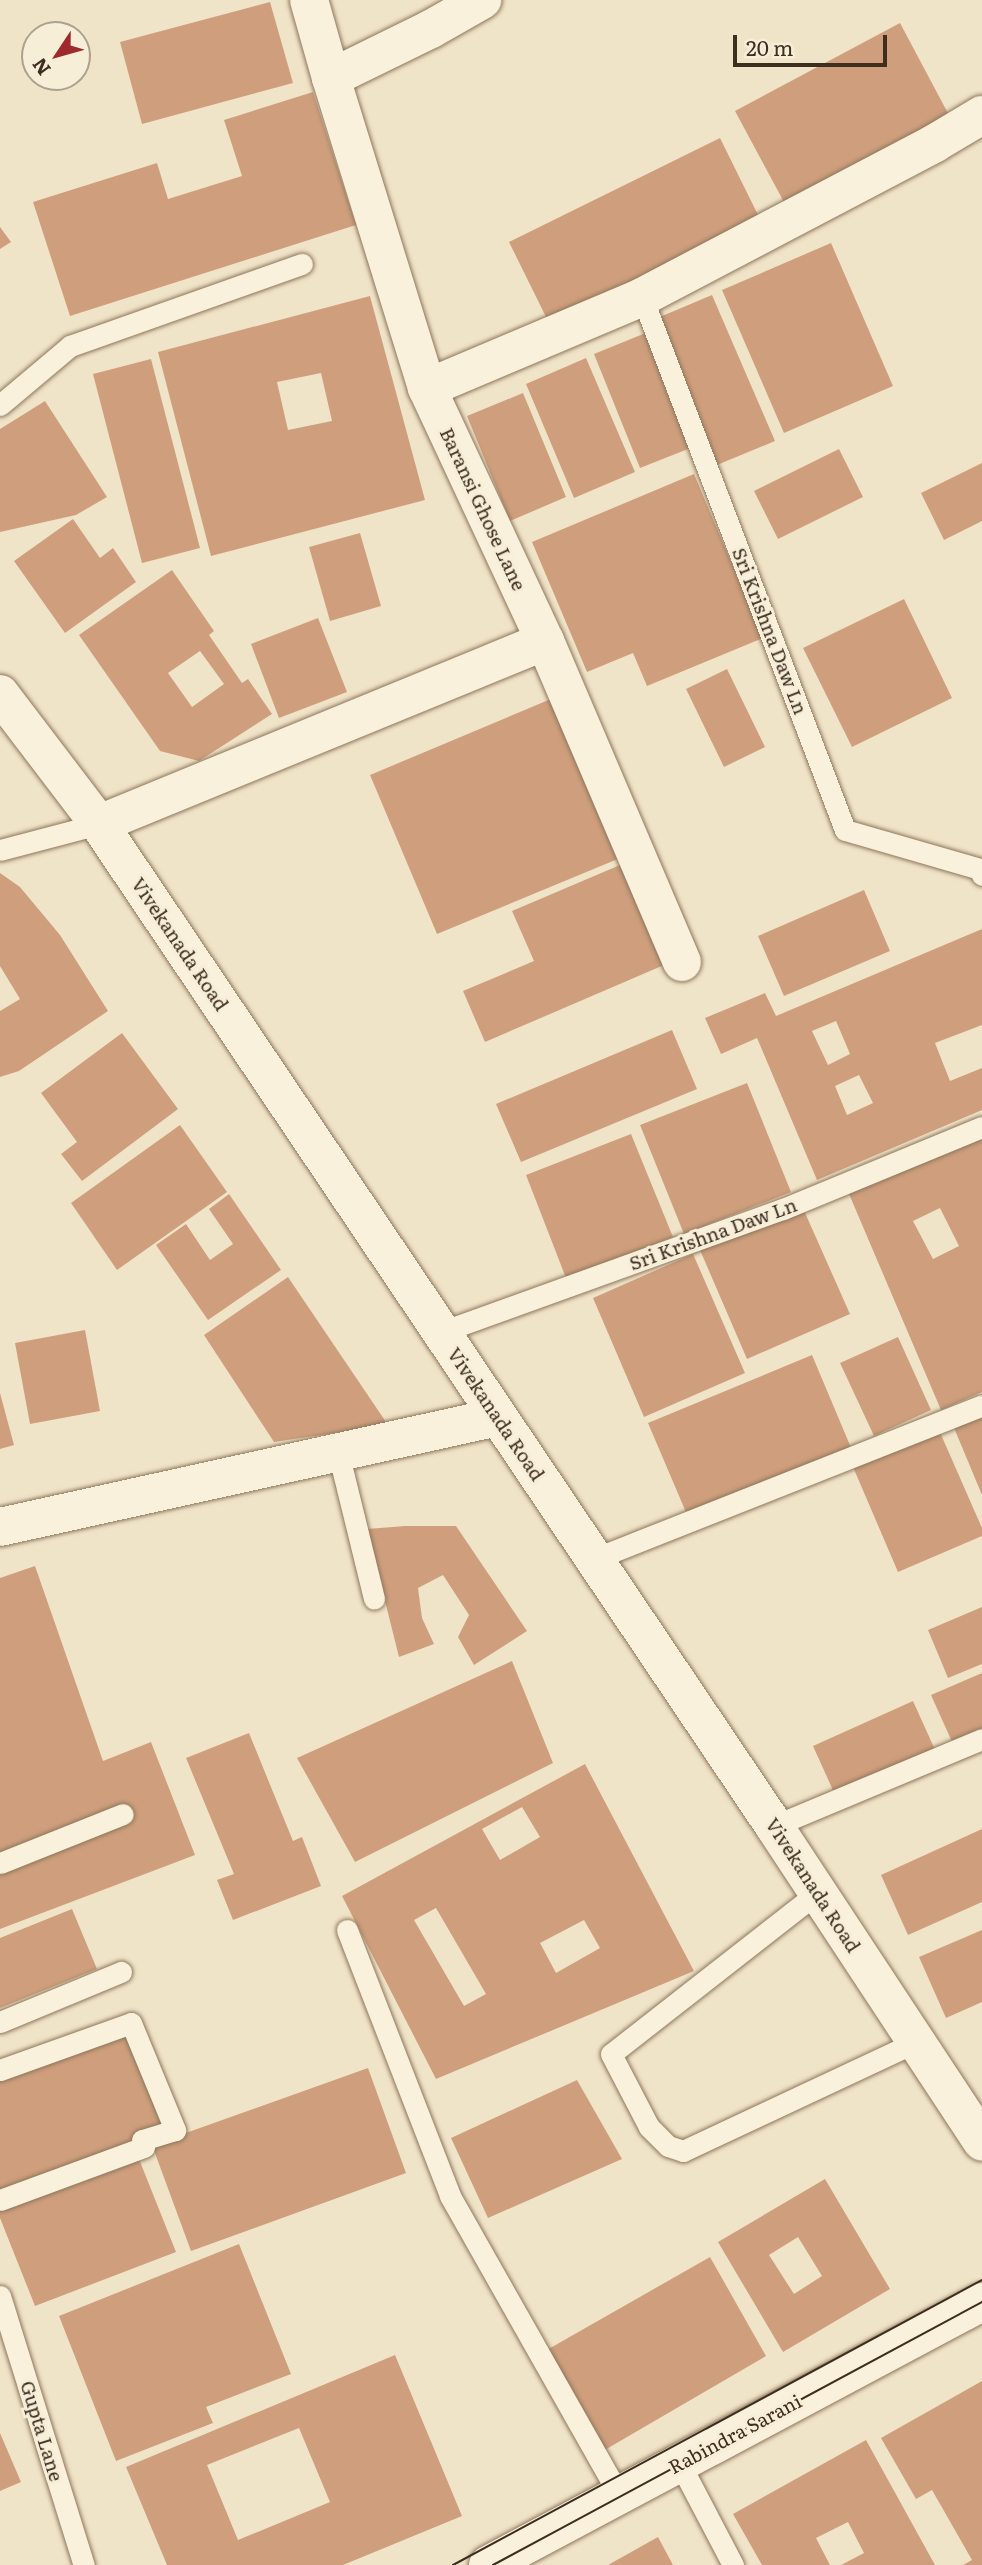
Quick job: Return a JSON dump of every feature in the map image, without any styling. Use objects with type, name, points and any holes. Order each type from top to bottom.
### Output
[{"type":"street","name":"Baransi Ghose Lane","points":[[309,0],[427,388],[545,641],[682,962]]},
{"type":"street","points":[[331,78],[482,0]]},
{"type":"street","points":[[427,388],[642,297],[936,143],[982,115]]},
{"type":"street","points":[[99,824],[545,641]]},
{"type":"street","name":"Vivekanada Road","points":[[0,694],[99,824],[774,1826],[982,2142]]},
{"type":"street","points":[[0,1527],[498,1417]]},
{"type":"street","name":"Rabindra Sarani","points":[[488,2565],[982,2302]]},
{"type":"lane","points":[[0,405],[70,346],[302,264]]},
{"type":"lane","name":"Sri Krishna Daw Ln","points":[[642,297],[845,830],[979,869],[982,875]]},
{"type":"lane","points":[[0,850],[99,824]]},
{"type":"lane","name":"Sri Krishna Daw Ln","points":[[441,1332],[783,1209],[982,1126]]},
{"type":"lane","points":[[594,1559],[982,1405]]},
{"type":"lane","points":[[338,1452],[374,1599]]},
{"type":"lane","points":[[774,1826],[982,1739]]},
{"type":"lane","points":[[0,1863],[123,1814]]},
{"type":"lane","points":[[817,1893],[611,2054],[649,2127],[668,2146],[683,2151],[916,2042]]},
{"type":"lane","points":[[347,1930],[450,2196],[620,2497]]},
{"type":"lane","points":[[0,2022],[121,1972]]},
{"type":"lane","points":[[0,2070],[131,2023],[175,2130],[142,2140],[144,2147],[0,2200]]},
{"type":"lane","name":"Gupta Lane","points":[[0,2296],[84,2565]]},
{"type":"lane","points":[[680,2465],[733,2565]]},
{"type":"building","points":[[270,2],[293,83],[142,124],[120,42]]},
{"type":"building","points":[[900,23],[950,117],[785,204],[735,111]]},
{"type":"building","points":[[313,92],[356,225],[70,316],[33,202],[157,163],[168,199],[242,176],[224,120]]},
{"type":"building","points":[[720,138],[761,221],[550,325],[509,242]]},
{"type":"building","points":[[0,227],[11,242],[0,249]]},
{"type":"building","points":[[831,243],[893,386],[784,433],[722,290]]},
{"type":"building","points":[[712,295],[775,441],[717,465],[655,319]]},
{"type":"building","points":[[370,296],[425,500],[211,556],[158,352]],"holes":[[[321,373],[332,421],[288,430],[277,382]]]},
{"type":"building","points":[[648,332],[693,447],[640,468],[594,354]]},
{"type":"building","points":[[586,358],[635,472],[574,498],[526,384]]},
{"type":"building","points":[[151,359],[200,548],[142,563],[93,374]]},
{"type":"building","points":[[523,393],[566,497],[510,521],[467,416]]},
{"type":"building","points":[[45,401],[107,497],[76,515],[0,532],[0,429]]},
{"type":"building","points":[[839,449],[863,497],[778,539],[754,491]]},
{"type":"building","points":[[982,463],[982,521],[944,540],[921,493]]},
{"type":"building","points":[[694,474],[763,638],[647,686],[633,653],[587,672],[532,542]]},
{"type":"building","points":[[73,519],[100,558],[113,548],[136,582],[65,633],[14,561]]},
{"type":"building","points":[[360,533],[381,606],[330,621],[309,547]]},
{"type":"building","points":[[172,570],[214,631],[209,635],[242,683],[248,679],[272,714],[199,761],[160,751],[79,635]],"holes":[[[200,651],[224,684],[192,707],[168,673]]]},
{"type":"building","points":[[904,599],[952,698],[852,747],[803,648]]},
{"type":"building","points":[[318,618],[347,692],[279,718],[251,644]]},
{"type":"building","points":[[727,669],[765,747],[724,767],[686,689]]},
{"type":"building","points":[[558,696],[625,856],[437,934],[370,775]]},
{"type":"building","points":[[620,865],[664,965],[485,1042],[463,991],[534,961],[512,911]]},
{"type":"building","points":[[0,873],[20,887],[60,935],[108,1011],[19,1071],[0,1077],[0,1011],[20,999],[0,966]]},
{"type":"building","points":[[864,890],[890,951],[784,996],[758,936]]},
{"type":"building","points":[[982,929],[982,1025],[935,1043],[950,1081],[982,1068],[982,1110],[817,1180],[757,1038],[721,1054],[705,1018],[765,993],[776,1016]],"holes":[[[836,1021],[850,1054],[828,1065],[812,1031]],[[859,1075],[873,1103],[847,1115],[835,1086]]]},
{"type":"building","points":[[672,1030],[697,1089],[521,1162],[496,1104]]},
{"type":"building","points":[[122,1033],[178,1109],[82,1181],[61,1154],[77,1142],[41,1093]]},
{"type":"building","points":[[747,1083],[791,1192],[684,1234],[640,1125]]},
{"type":"building","points":[[180,1125],[227,1192],[117,1270],[71,1203]]},
{"type":"building","points":[[631,1134],[673,1237],[566,1278],[526,1175]]},
{"type":"building","points":[[982,1138],[982,1392],[941,1410],[849,1194]],"holes":[[[940,1208],[959,1246],[933,1259],[913,1221]]]},
{"type":"building","points":[[229,1194],[281,1270],[208,1320],[156,1245],[186,1224],[210,1260],[233,1244],[209,1209]]},
{"type":"building","points":[[802,1206],[850,1314],[747,1359],[700,1250]]},
{"type":"building","points":[[693,1254],[745,1373],[644,1417],[593,1298]]},
{"type":"building","points":[[288,1277],[388,1425],[274,1442],[204,1335]]},
{"type":"building","points":[[85,1330],[100,1411],[30,1424],[15,1343]]},
{"type":"building","points":[[898,1337],[931,1410],[874,1436],[840,1363]]},
{"type":"building","points":[[812,1355],[852,1450],[688,1517],[648,1423]]},
{"type":"building","points":[[0,1393],[14,1445],[0,1449]]},
{"type":"building","points":[[982,1411],[982,1495],[952,1423]]},
{"type":"building","points":[[939,1430],[982,1528],[982,1536],[898,1572],[853,1467]]},
{"type":"building","points":[[456,1526],[527,1631],[474,1665],[458,1637],[469,1615],[443,1575],[418,1588],[422,1618],[434,1644],[399,1657],[367,1529]]},
{"type":"building","points":[[35,1566],[103,1761],[151,1742],[195,1855],[0,1929],[0,1578]]},
{"type":"building","points":[[982,1607],[982,1664],[948,1678],[928,1630]]},
{"type":"building","points":[[512,1661],[553,1763],[355,1862],[297,1758]]},
{"type":"building","points":[[982,1673],[982,1732],[953,1744],[931,1695]]},
{"type":"building","points":[[913,1701],[936,1752],[836,1797],[813,1746]]},
{"type":"building","points":[[249,1733],[293,1841],[302,1837],[321,1886],[233,1920],[217,1880],[234,1874],[186,1758]]},
{"type":"building","points":[[585,1764],[694,1971],[436,2079],[342,1896]],"holes":[[[522,1807],[540,1837],[500,1860],[482,1829]],[[436,1908],[486,1994],[464,2006],[414,1920]],[[584,1920],[600,1948],[556,1973],[540,1943]]]},
{"type":"building","points":[[982,1829],[982,1902],[908,1935],[881,1875]]},
{"type":"building","points":[[72,1909],[97,1969],[0,2008],[0,1938]]},
{"type":"building","points":[[982,1930],[982,2002],[946,2018],[919,1957]]},
{"type":"building","points":[[125,2031],[163,2129],[0,2191],[0,2078]]},
{"type":"building","points":[[368,2068],[406,2173],[191,2251],[152,2145]]},
{"type":"building","points":[[577,2080],[622,2159],[488,2218],[451,2138]]},
{"type":"building","points":[[137,2154],[176,2252],[35,2306],[0,2218],[0,2207]]},
{"type":"building","points":[[825,2179],[890,2289],[783,2352],[718,2242]],"holes":[[[798,2237],[822,2276],[794,2294],[769,2255]]]},
{"type":"building","points":[[239,2244],[291,2374],[206,2407],[213,2423],[116,2461],[59,2316]]},
{"type":"building","points":[[710,2257],[766,2356],[603,2451],[545,2351]]},
{"type":"building","points":[[395,2355],[462,2516],[343,2565],[167,2565],[126,2467]],"holes":[[[299,2428],[330,2502],[238,2540],[207,2465]]]},
{"type":"building","points":[[982,2381],[982,2565],[963,2565],[972,2560],[932,2490],[916,2499],[881,2438]]},
{"type":"building","points":[[0,2433],[21,2482],[0,2491]]},
{"type":"building","points":[[866,2440],[935,2565],[841,2565],[864,2553],[848,2522],[816,2538],[830,2565],[762,2565],[733,2514]]},
{"type":"building","points":[[658,2537],[673,2565],[608,2565]]},
{"type":"tram line","points":[[453,2565],[982,2280]]},
{"type":"tram line","points":[[493,2565],[982,2302]]}]
